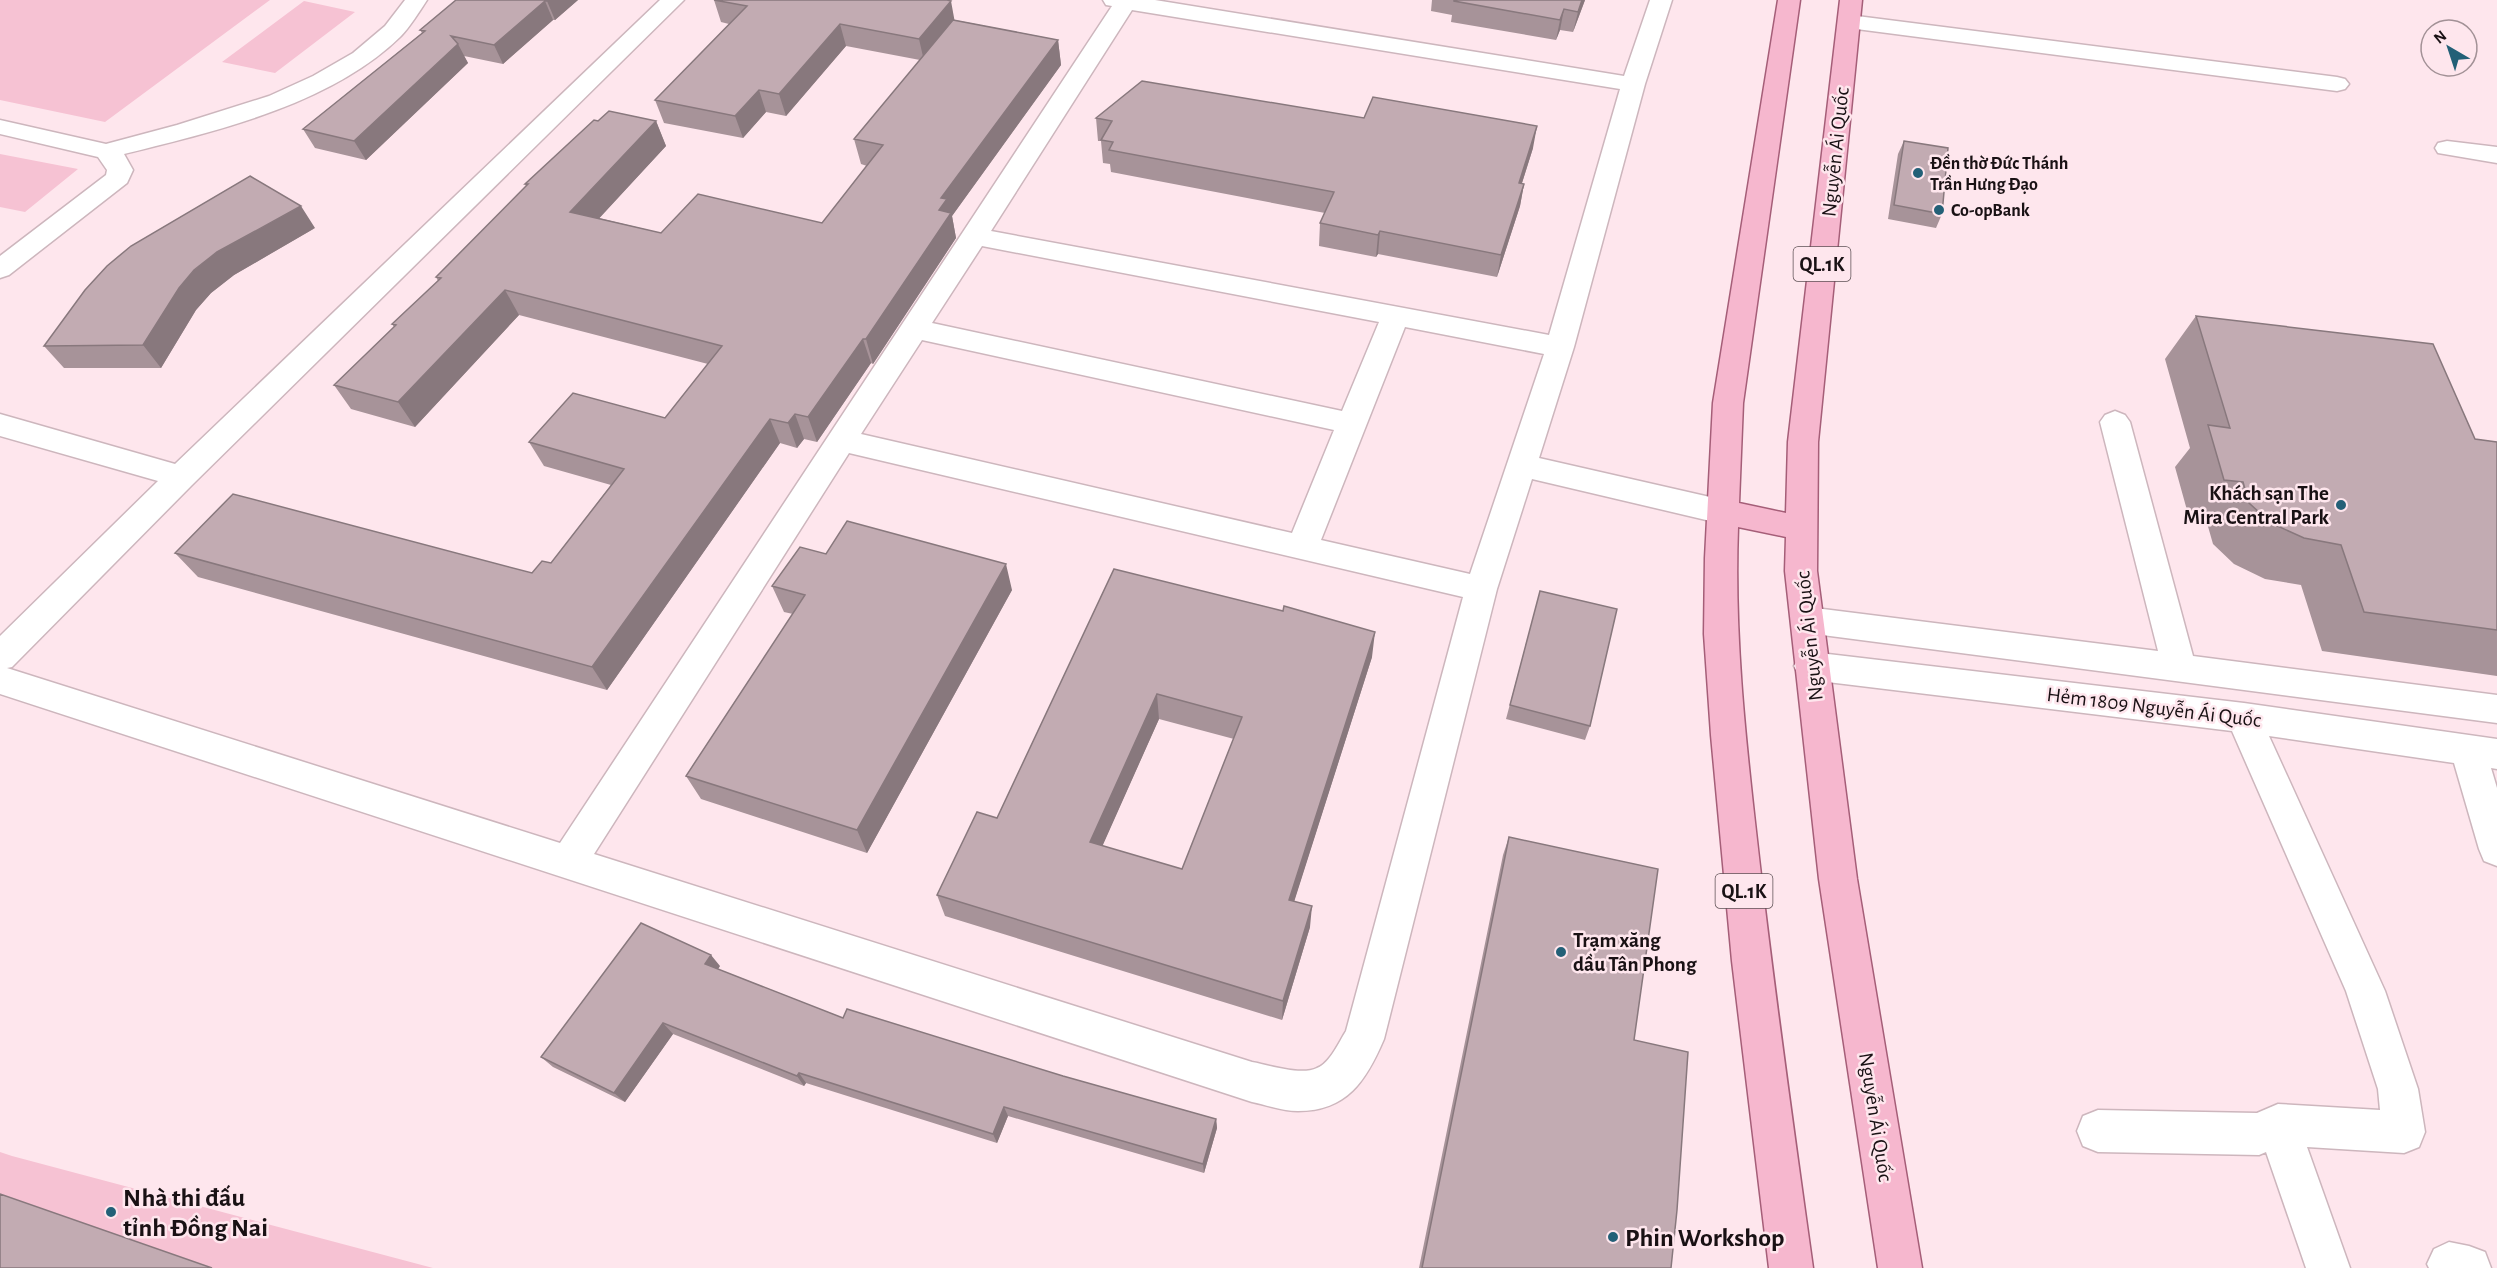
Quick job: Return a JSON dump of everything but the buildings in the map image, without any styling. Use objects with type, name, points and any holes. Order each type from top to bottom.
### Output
[{"type":"main road","name":"QL.1K","points":[[1789,0],[1734,356],[1725,444],[1721,634],[1728,735],[1751,961],[1791,1268]]},
{"type":"main road","name":"Nguyễn Ái Quốc","points":[[1850,11],[1803,442],[1801,571],[1838,879],[1900,1268]]},
{"type":"main road","points":[[1723,512],[1802,528]]},
{"type":"street","points":[[0,127],[106,151],[183,132],[243,113],[297,92],[344,68],[380,44],[408,15],[416,0]]},
{"type":"street","points":[[0,657],[181,477],[673,0]]},
{"type":"street","points":[[0,680],[1252,1082],[1296,1091],[1326,1088],[1343,1072],[1364,1039],[1481,589],[1560,347],[1633,84],[1661,0]]},
{"type":"street","points":[[569,861],[916,329],[1120,1],[1633,84]]},
{"type":"street","points":[[1850,11],[2337,84]]},
{"type":"street","points":[[2446,148],[2497,155]]},
{"type":"street","points":[[0,269],[12,247],[118,178],[120,170],[106,151]]},
{"type":"street","points":[[975,236],[1560,347]]},
{"type":"street","points":[[1302,547],[1395,317]]},
{"type":"street","points":[[916,329],[1353,423]]},
{"type":"street","points":[[2115,422],[2179,668]]},
{"type":"street","points":[[0,426],[181,477]]},
{"type":"street","points":[[843,441],[1481,589]]},
{"type":"street","points":[[1520,465],[1723,512]]},
{"type":"street","points":[[1807,620],[2497,709]]},
{"type":"street","name":"Hẻm 1809 Nguyễn Ái Quốc","points":[[1811,666],[2244,718],[2482,752]]},
{"type":"street","points":[[2098,1131],[2259,1134],[2278,1125],[2404,1132],[2398,1089],[2365,991],[2244,718]]},
{"type":"street","points":[[2482,752],[2497,849]]},
{"type":"street","points":[[2278,1125],[2328,1268]]},
{"type":"street","points":[[2451,1268],[2449,1264],[2469,1268]]},
{"type":"shaded area","points":[[0,0],[270,0],[105,122],[0,100]]},
{"type":"shaded area","points":[[304,1],[355,12],[275,73],[222,62]]},
{"type":"shaded area","points":[[0,154],[78,169],[25,212],[0,207]]},
{"type":"shaded area","name":"Nhà thi đấu tỉnh Đồng Nai","points":[[0,1152],[12,1156],[433,1268],[0,1268]]},
{"type":"place","name":"Đền thờ Đức Thánh Trần Hưng Đạo","points":[[1918,173]]},
{"type":"place","name":"Co-opBank","points":[[1939,210]]},
{"type":"place","name":"Khách sạn The Mira Central Park","points":[[2341,505]]},
{"type":"place","name":"Trạm xăng dầu Tân Phong","points":[[1561,952]]},
{"type":"place","name":"Nhà thi đấu tỉnh Đồng Nai","points":[[111,1212]]},
{"type":"place","name":"Phin Workshop","points":[[1613,1237]]}]
